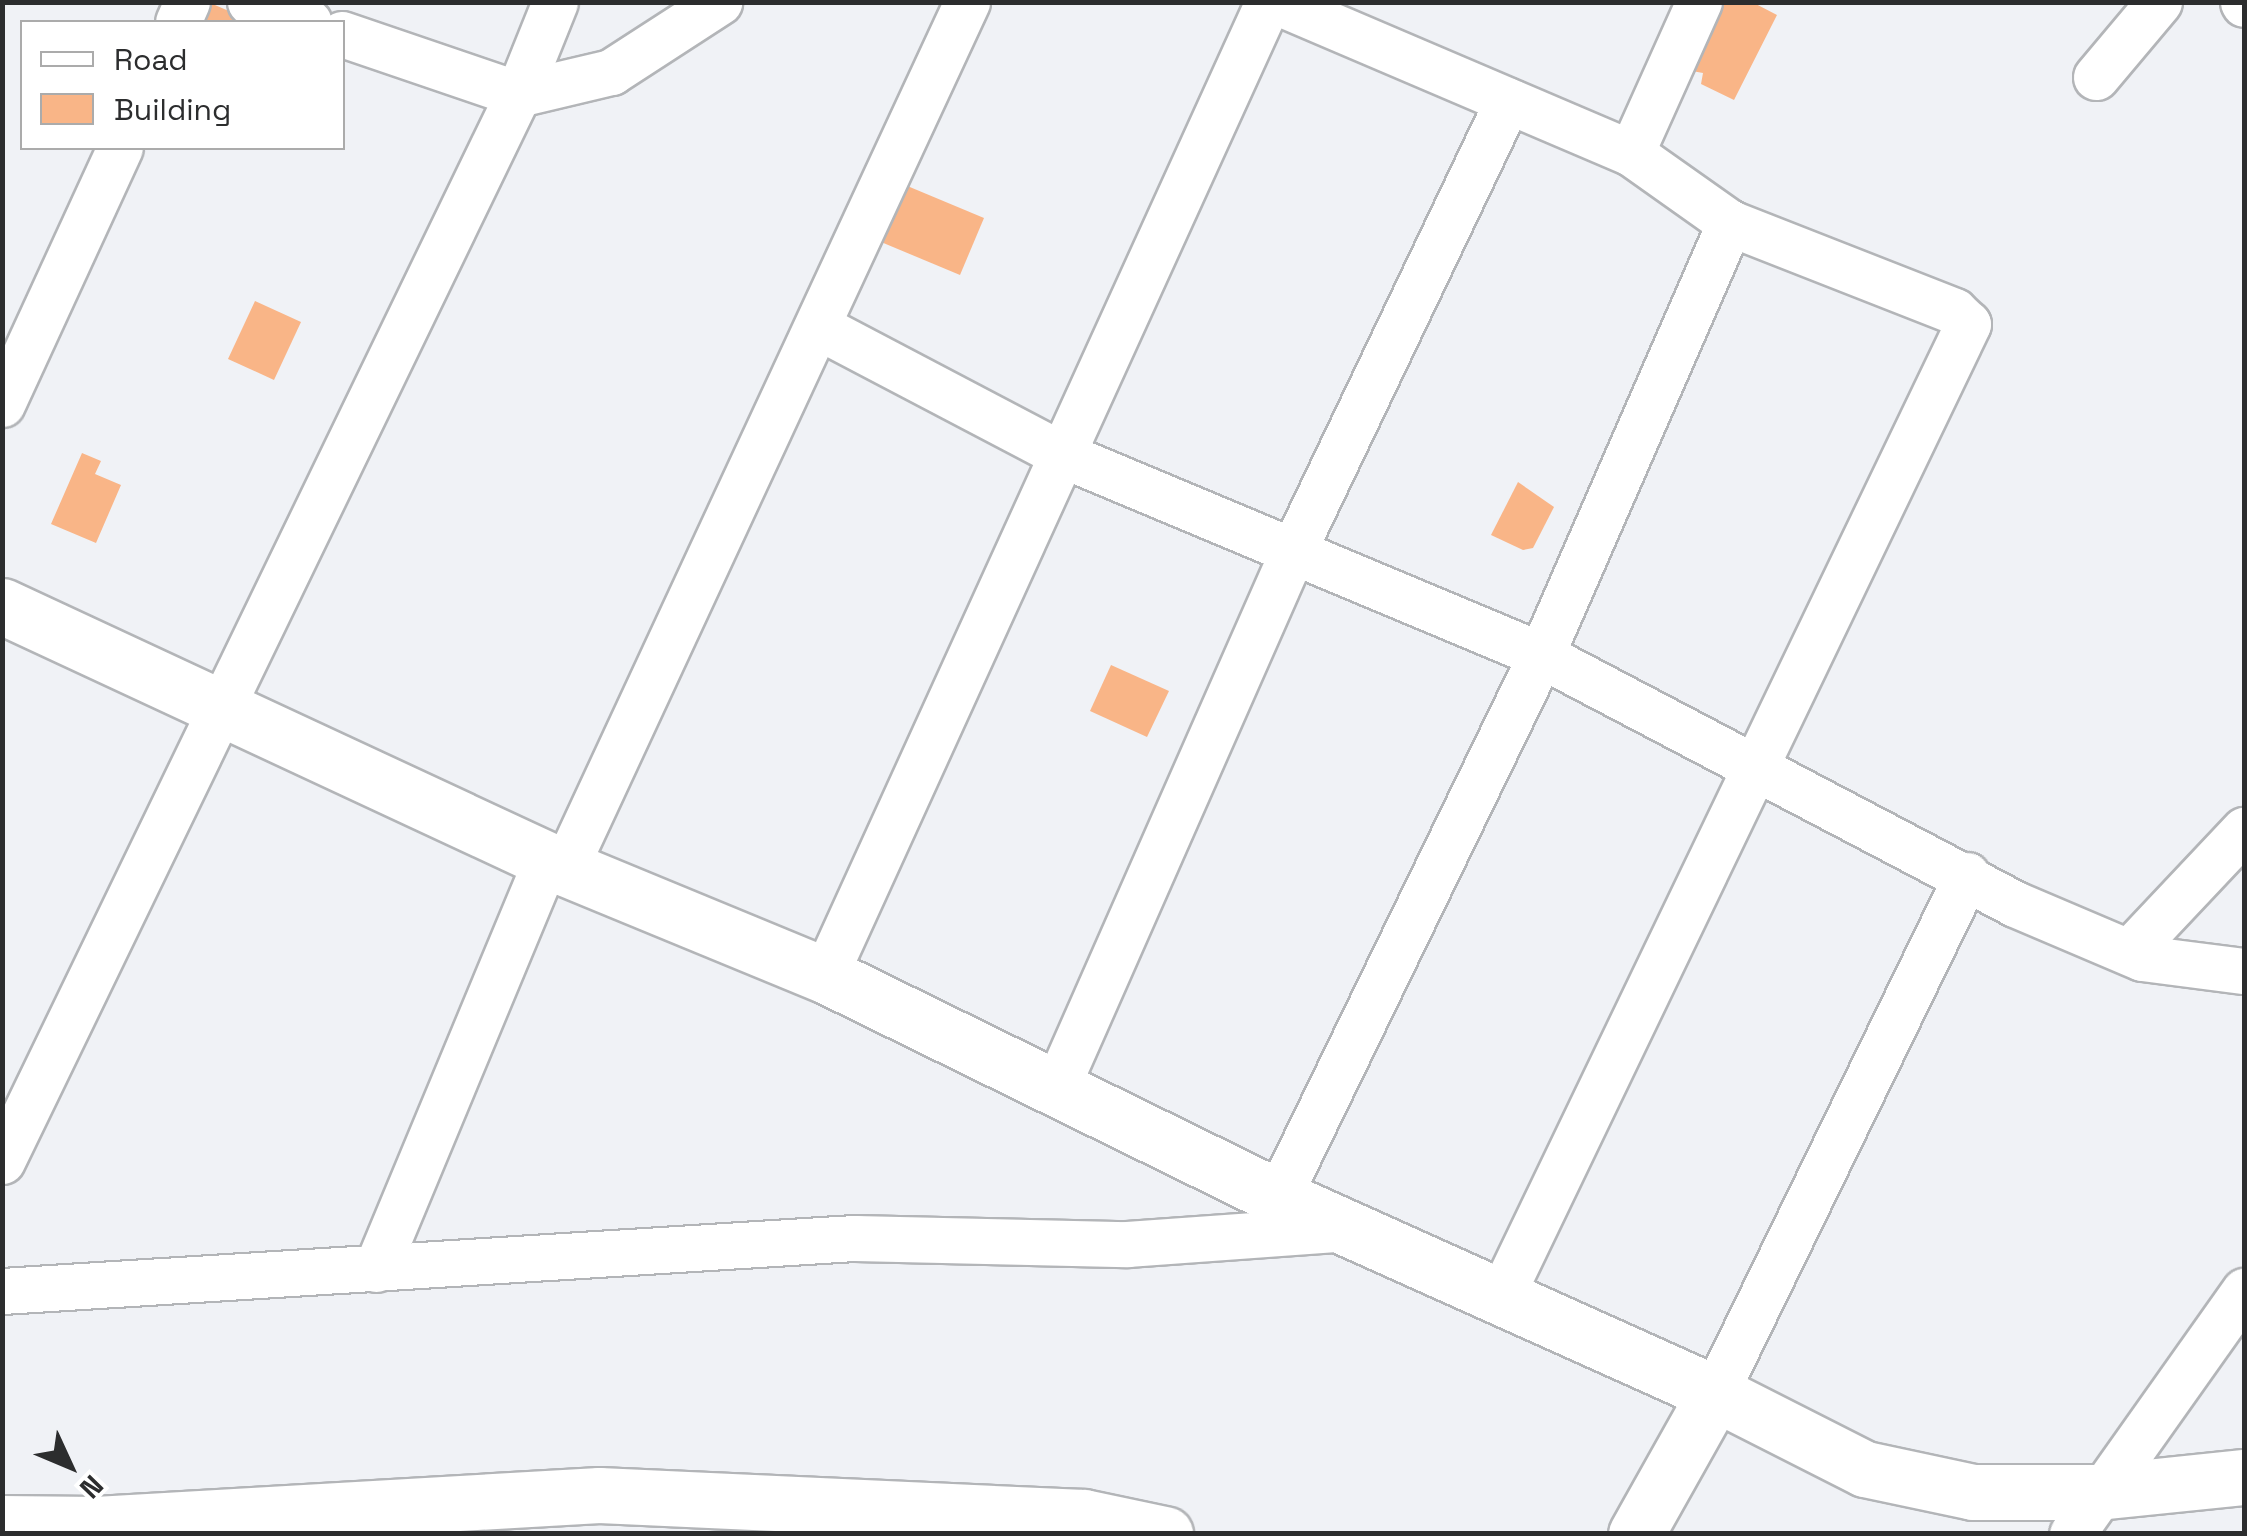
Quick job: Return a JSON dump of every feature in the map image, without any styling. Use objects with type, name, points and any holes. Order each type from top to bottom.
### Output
[{"type":"street","points":[[250,2],[303,20]]},
{"type":"street","points":[[2,1161],[518,94],[555,2]]},
{"type":"street","points":[[345,35],[518,94],[611,72],[718,2]]},
{"type":"street","points":[[376,1269],[556,863],[819,328],[967,2]]},
{"type":"street","points":[[825,975],[1268,2]]},
{"type":"street","points":[[1278,2],[1631,153],[1730,223],[1954,311],[1968,324],[1757,774],[1501,1296]]},
{"type":"street","points":[[1631,153],[1699,2]]},
{"type":"street","points":[[2096,77],[2158,2]]},
{"type":"street","points":[[1056,1086],[1292,551],[1508,101]]},
{"type":"street","points":[[2,404],[119,150]]},
{"type":"street","points":[[1278,1197],[1541,656],[1730,223]]},
{"type":"street","points":[[819,328],[1061,454],[1541,656],[1757,774],[1967,875],[2014,904],[2128,952],[2244,971]]},
{"type":"street","points":[[2,606],[556,863],[825,975],[1278,1197],[1715,1392],[1865,1469],[1914,1484],[2085,1513],[2244,1477]]},
{"type":"street","points":[[2128,952],[2244,830]]},
{"type":"street","points":[[1636,1534],[1715,1392],[1967,875]]},
{"type":"street","points":[[2,1291],[855,1238],[1127,1244],[1349,1228]]},
{"type":"street","points":[[2085,1513],[2244,1292]]},
{"type":"street","points":[[2,1523],[96,1524],[600,1495],[748,1505],[818,1518],[1084,1517],[1164,1534]]},
{"type":"building","points":[[208,2],[245,18],[244,20],[196,20]]},
{"type":"building","points":[[1714,2],[1752,2],[1777,15],[1734,100],[1701,84],[1703,73],[1681,69]]},
{"type":"building","points":[[905,185],[984,218],[960,275],[881,242]]},
{"type":"building","points":[[255,301],[301,322],[274,380],[228,359]]},
{"type":"building","points":[[82,453],[101,461],[95,474],[121,485],[96,543],[51,524]]},
{"type":"building","points":[[1518,482],[1554,507],[1533,548],[1523,550],[1491,535]]},
{"type":"building","points":[[1111,665],[1169,691],[1147,737],[1090,711]]}]
